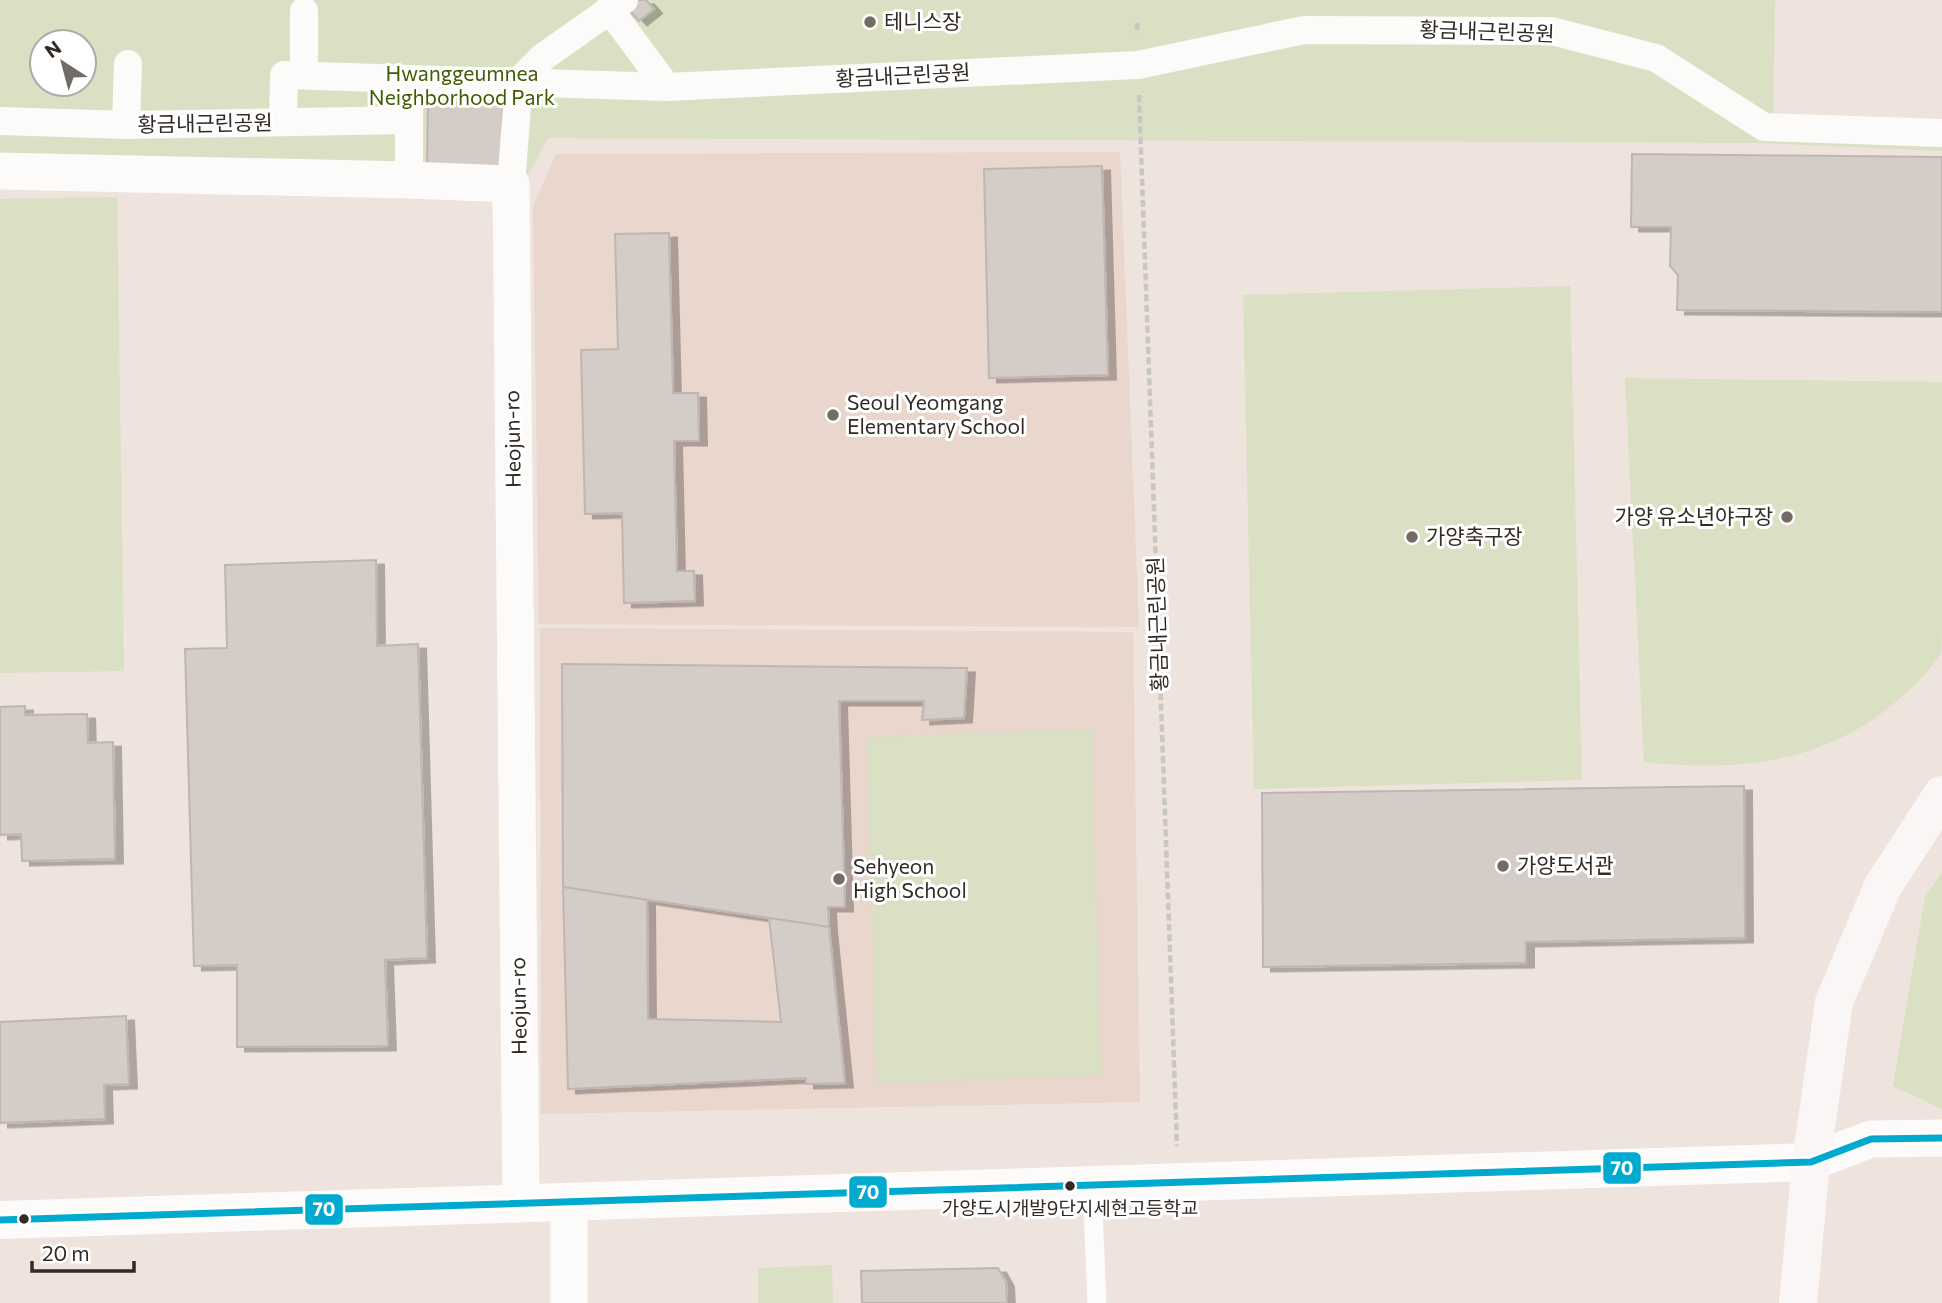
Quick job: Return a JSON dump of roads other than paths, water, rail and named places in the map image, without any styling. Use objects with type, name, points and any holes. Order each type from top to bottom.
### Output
[{"type":"main road","points":[[1798,1303],[1811,1162],[1834,1002],[1882,886],[1942,795]]},
{"type":"street","points":[[0,171],[510,184],[519,81],[543,57],[616,5],[667,87]]},
{"type":"street","points":[[304,12],[304,75]]},
{"type":"street","name":"황금내근린공원","points":[[283,122],[284,75],[667,87],[1138,65],[1304,30],[1552,31],[1656,58],[1764,127],[1942,133]]},
{"type":"street","name":"황금내근린공원","points":[[121,75],[126,125]]},
{"type":"street","points":[[409,180],[410,79]]},
{"type":"street","name":"황금내근린공원","points":[[0,121],[126,125],[409,120]]},
{"type":"street","name":"Heojun-ro","points":[[510,184],[521,1204]]},
{"type":"street","points":[[0,1220],[1811,1162],[1871,1139],[1942,1138]]},
{"type":"street","points":[[569,1202],[569,1303]]},
{"type":"lane","points":[[1092,1185],[1097,1303]]},
{"type":"place","name":"테니스장","points":[[870,22]]},
{"type":"place","name":"Seoul Yeomgang Elementary School","points":[[833,415]]},
{"type":"place","name":"가양 유소년야구장","points":[[1787,517]]},
{"type":"place","name":"가양축구장","points":[[1412,537]]},
{"type":"place","name":"가양도서관","points":[[1503,866]]},
{"type":"place","name":"Sehyeon High School","points":[[839,879]]},
{"type":"place","name":"가양도시개발9단지세현고등학교","points":[[1070,1186]]},
{"type":"park label","name":"Hwanggeumnea Neighborhood Park","points":[[462,86]]}]
